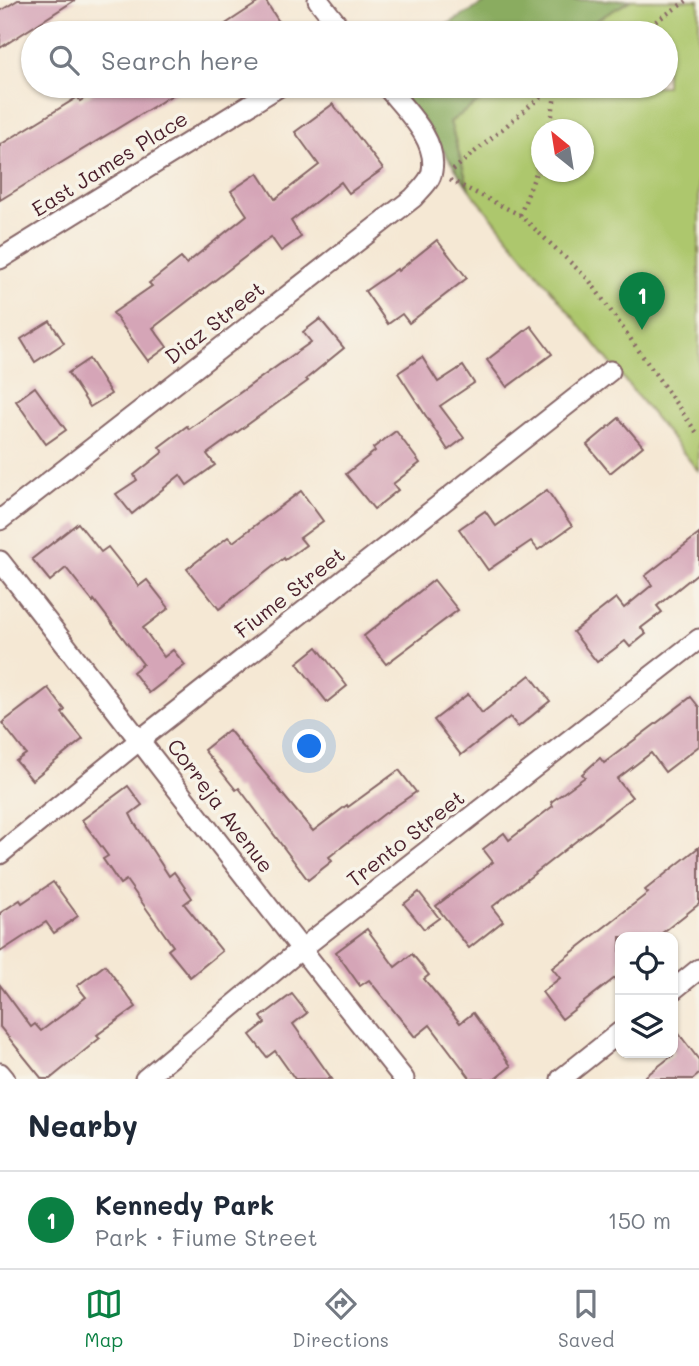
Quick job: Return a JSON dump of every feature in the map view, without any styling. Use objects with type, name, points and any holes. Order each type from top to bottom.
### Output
[{"type":"street","points":[[318,0],[335,21]]},
{"type":"street","name":"East James Place","points":[[0,259],[261,98]]},
{"type":"street","name":"Diaz Street","points":[[0,520],[413,198],[432,173],[431,147],[395,98]]},
{"type":"street","name":"Fiume Street","points":[[0,854],[141,739],[610,371]]},
{"type":"street","name":"Correja Avenue","points":[[0,561],[141,739],[300,950],[404,1079]]},
{"type":"street","name":"Trento Street","points":[[145,1079],[300,950],[699,639]]},
{"type":"street","points":[[678,986],[699,969]]},
{"type":"street","points":[[561,1079],[615,1036]]},
{"type":"street","points":[[0,1073],[5,1079]]},
{"type":"path","points":[[656,21],[688,0]]},
{"type":"path","points":[[543,98],[444,177],[520,215],[589,280],[699,436]]},
{"type":"path","points":[[552,119],[555,98]]},
{"type":"path","points":[[520,215],[532,182]]},
{"type":"green space","points":[[483,0],[631,0],[595,21],[453,21],[484,3]]},
{"type":"green space","points":[[631,0],[699,0],[699,472],[469,189],[450,122],[484,98],[678,98],[678,21],[595,21]]},
{"type":"green space","points":[[403,98],[484,98],[450,122],[469,189],[425,123]]},
{"type":"building","points":[[18,0],[75,0],[42,21],[21,21],[21,35],[0,48],[0,11]]},
{"type":"building","points":[[265,0],[278,21],[230,21]]},
{"type":"building","points":[[76,98],[80,101],[85,98],[167,98],[0,200],[0,145]]},
{"type":"building","points":[[333,104],[383,169],[349,193],[341,182],[291,221],[301,237],[281,251],[271,237],[153,328],[167,347],[148,361],[113,313],[152,286],[149,283],[181,258],[186,264],[247,215],[231,191],[258,173],[275,199],[319,165],[295,132]]},
{"type":"building","points":[[437,240],[467,278],[409,323],[402,314],[388,324],[365,291],[397,269],[398,271]]},
{"type":"building","points":[[320,319],[344,348],[306,379],[308,381],[207,454],[215,465],[187,485],[180,475],[132,514],[116,494],[137,480],[134,475],[163,452],[159,447],[187,426],[189,429],[311,342],[303,332]]},
{"type":"building","points":[[50,321],[64,343],[35,362],[21,339]]},
{"type":"building","points":[[531,326],[552,354],[507,387],[487,360]]},
{"type":"building","points":[[422,357],[438,382],[463,366],[474,383],[440,406],[464,438],[448,450],[398,373]]},
{"type":"building","points":[[89,359],[111,394],[90,407],[68,373]]},
{"type":"building","points":[[35,387],[66,430],[46,444],[16,401]]},
{"type":"building","points":[[619,418],[643,446],[610,473],[587,445]]},
{"type":"building","points":[[396,431],[420,463],[393,484],[398,490],[374,509],[346,474],[375,451],[373,448]]},
{"type":"building","points":[[547,490],[572,526],[538,550],[531,541],[488,570],[459,529],[485,511],[496,526]]},
{"type":"building","points":[[301,491],[323,521],[300,538],[306,545],[285,560],[284,558],[219,609],[187,569],[228,537],[233,542]]},
{"type":"building","points":[[78,523],[101,552],[108,547],[139,586],[147,580],[169,608],[143,628],[164,657],[173,650],[185,665],[149,693],[133,672],[143,664],[94,600],[93,602],[66,568],[50,581],[32,559]]},
{"type":"building","points":[[699,534],[699,572],[657,606],[662,612],[641,628],[646,634],[630,647],[625,641],[597,662],[573,632],[616,598],[624,608],[652,585],[645,576]]},
{"type":"building","points":[[434,580],[458,610],[386,664],[364,636]]},
{"type":"building","points":[[317,647],[347,686],[327,702],[297,663]]},
{"type":"building","points":[[530,675],[550,701],[518,727],[510,717],[461,755],[434,720],[468,694],[482,713]]},
{"type":"building","points":[[48,688],[65,710],[62,713],[83,739],[32,780],[16,761],[26,754],[2,723]]},
{"type":"building","points":[[691,697],[699,707],[699,746],[665,772],[651,753],[617,779],[632,797],[492,907],[503,921],[469,948],[436,906],[493,862],[483,849],[504,833],[509,840],[553,806],[551,802],[585,777],[582,774],[600,758],[604,763]]},
{"type":"building","points":[[229,730],[313,831],[399,770],[416,792],[329,857],[332,861],[308,880],[239,788],[236,790],[204,750]]},
{"type":"building","points":[[128,786],[142,805],[130,814],[134,822],[169,876],[174,872],[192,898],[184,904],[222,951],[190,977],[168,950],[173,946],[126,880],[120,884],[103,859],[108,856],[82,820]]},
{"type":"building","points":[[699,847],[699,904],[663,932],[615,932],[615,978],[562,1019],[542,992],[560,978],[552,968],[648,893],[645,890]]},
{"type":"building","points":[[53,882],[78,916],[54,933],[46,922],[0,952],[0,913],[20,900],[22,903]]},
{"type":"building","points":[[419,892],[439,918],[424,929],[404,904]]},
{"type":"building","points":[[367,929],[395,967],[412,954],[429,975],[424,979],[460,1023],[473,1013],[511,1066],[495,1079],[471,1079],[430,1025],[415,1037],[369,980],[360,986],[336,952]]},
{"type":"building","points":[[105,965],[136,1007],[97,1035],[100,1038],[50,1079],[42,1079],[0,1027],[0,985],[31,1027],[35,1024],[41,1031],[86,997],[77,986]]},
{"type":"building","points":[[292,994],[307,1013],[293,1024],[332,1079],[295,1079],[275,1051],[267,1057],[250,1035],[265,1023],[261,1017]]},
{"type":"building","points":[[678,1033],[699,1060],[699,1074],[693,1079],[642,1079],[669,1058],[678,1058]]},
{"type":"place","name":"Kennedy Park","points":[[642,330]]}]
